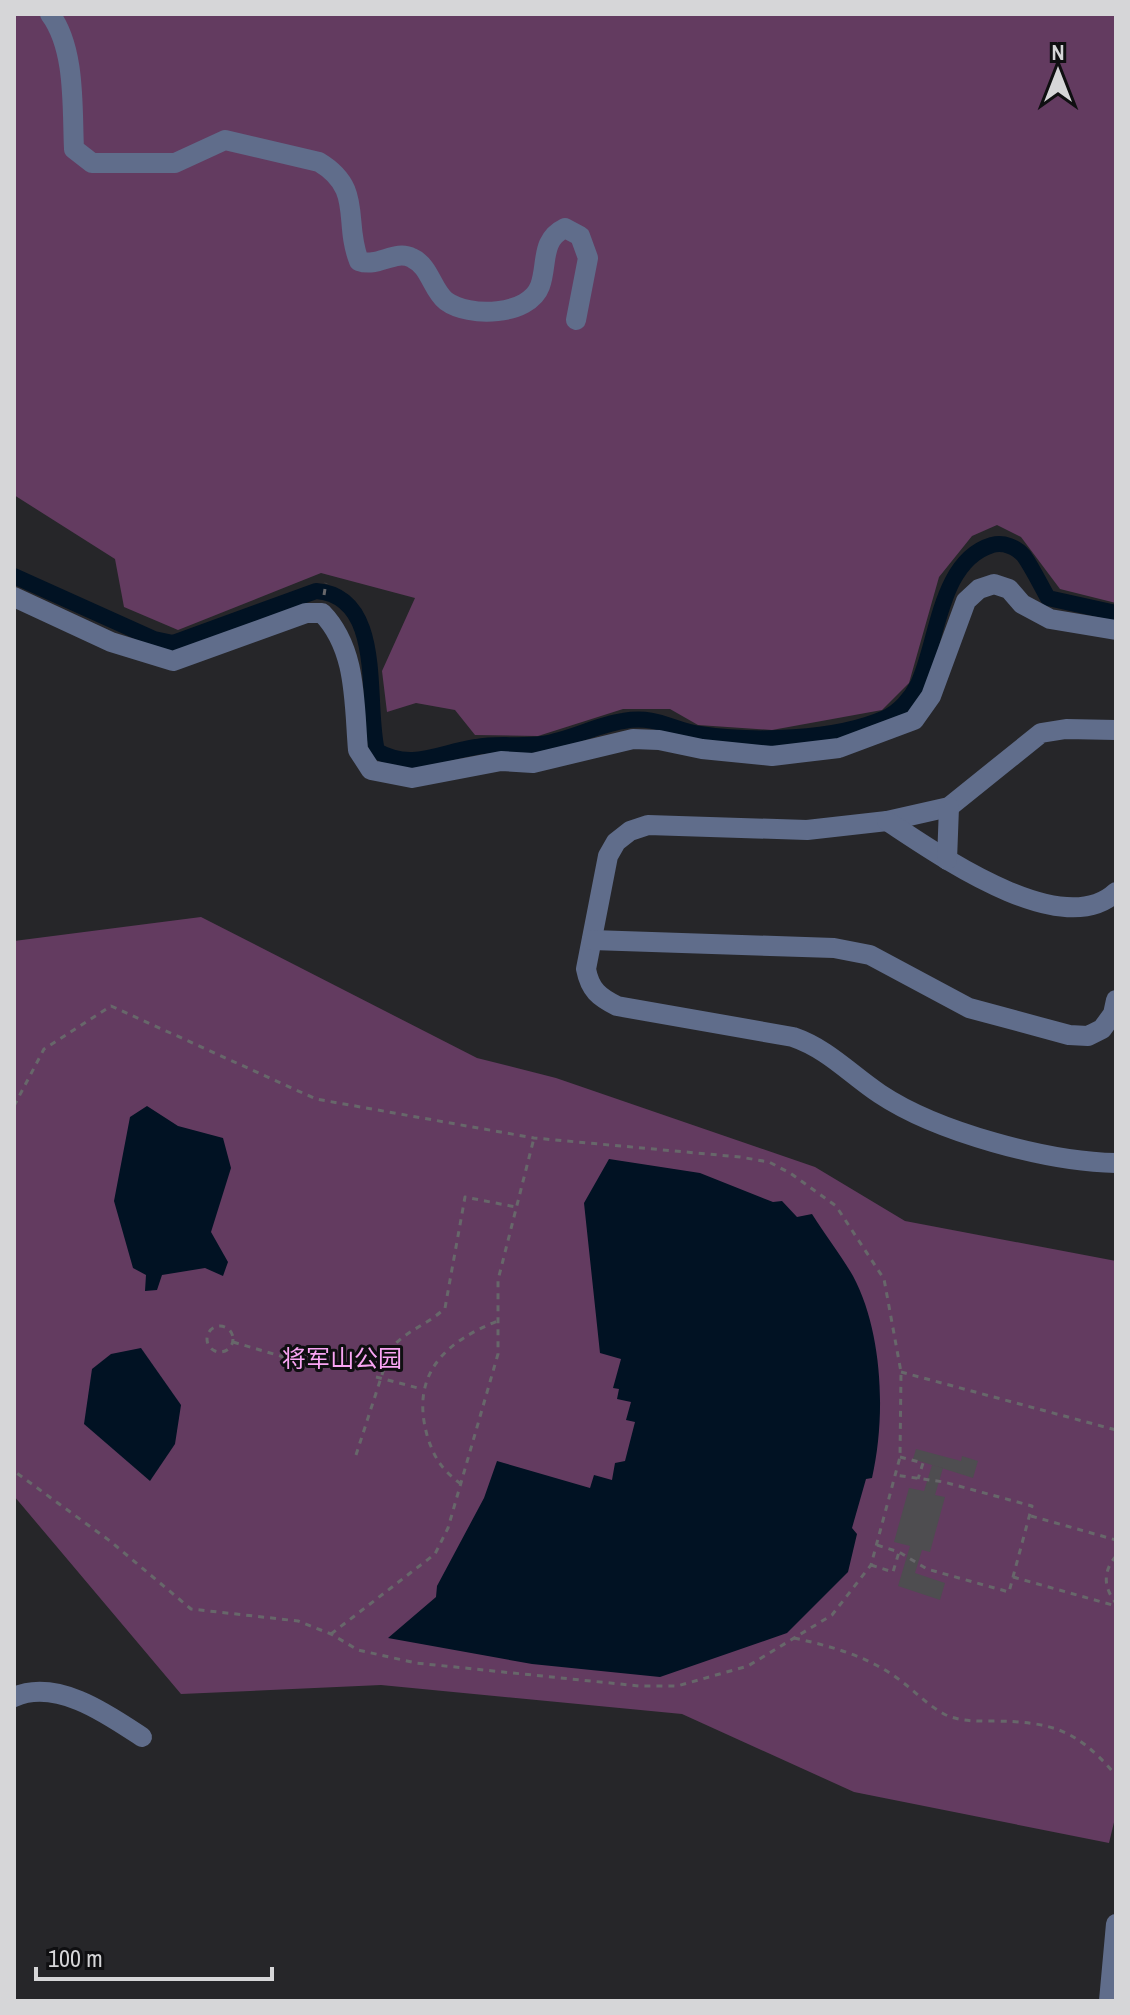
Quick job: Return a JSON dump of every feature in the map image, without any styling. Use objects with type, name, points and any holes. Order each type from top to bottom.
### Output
[{"type":"street","points":[[50,14],[57,23],[69,76],[74,149],[92,163],[175,163],[225,140],[319,162],[331,170],[349,191],[359,261],[370,265],[399,255],[410,256],[422,265],[444,299],[456,306],[487,312],[517,306],[534,298],[541,285],[547,243],[554,233],[565,228],[580,236],[588,258],[576,320]]},
{"type":"street","points":[[14,597],[111,642],[173,661],[306,613],[322,613],[336,627],[348,655],[358,750],[363,762],[371,770],[412,778],[501,761],[533,763],[633,739],[772,756],[839,748],[914,720],[931,696],[966,601],[979,589],[994,584],[1009,589],[1022,604],[1050,619],[1116,630]]},
{"type":"street","points":[[1116,730],[1066,729],[1041,733],[949,807],[887,821],[807,830],[686,824],[648,825],[630,831],[616,842],[608,856],[586,969],[588,984],[600,998],[617,1006],[793,1037],[817,1046],[879,1093],[943,1128],[1090,1163],[1116,1163]]},
{"type":"street","points":[[947,860],[949,807]]},
{"type":"street","points":[[887,821],[947,860],[1027,899],[1056,907],[1083,908],[1107,900],[1116,892]]},
{"type":"street","points":[[592,940],[834,948],[870,955],[969,1008],[1069,1035],[1088,1036],[1102,1029],[1113,1014],[1116,1000]]},
{"type":"street","points":[[14,1697],[49,1694],[96,1707],[142,1737]]},
{"type":"street","points":[[1109,2001],[1116,1924]]},
{"type":"path","points":[[324,601],[326,583]]},
{"type":"path","points":[[14,1106],[44,1049],[111,1006],[316,1099],[534,1138],[769,1162],[816,1189],[836,1206],[884,1279],[901,1372],[900,1457],[871,1565],[832,1615],[748,1666],[711,1679],[677,1686],[639,1686],[416,1663],[358,1650],[331,1634],[298,1621],[191,1609],[110,1541],[14,1471]]},
{"type":"path","points":[[331,1634],[435,1554],[462,1485],[498,1354],[498,1280],[534,1138]]},
{"type":"path","points":[[356,1455],[390,1350],[399,1338],[433,1320],[445,1308],[465,1197],[516,1207]]},
{"type":"path","points":[[462,1485],[441,1468],[431,1447],[422,1418],[422,1389],[435,1362],[453,1343],[500,1320]]},
{"type":"path","points":[[223,1326],[232,1334],[232,1342],[219,1352],[211,1348],[207,1336],[211,1329],[223,1326]]},
{"type":"path","points":[[232,1342],[294,1360]]},
{"type":"path","points":[[901,1372],[1116,1430]]},
{"type":"path","points":[[376,1377],[422,1389]]},
{"type":"path","points":[[900,1457],[923,1463],[918,1481]]},
{"type":"path","points":[[877,1545],[899,1552],[927,1569],[1009,1592],[1030,1515],[1032,1506],[944,1482],[918,1481],[895,1475]]},
{"type":"path","points":[[1030,1515],[1116,1540]]},
{"type":"path","points":[[871,1565],[893,1572],[899,1552]]},
{"type":"path","points":[[1116,1556],[1110,1563],[1106,1583],[1116,1604]]},
{"type":"path","points":[[1013,1577],[1116,1604]]},
{"type":"path","points":[[794,1638],[833,1647],[871,1663],[896,1677],[933,1707],[962,1721],[1047,1725],[1074,1735],[1113,1772]]},
{"type":"green space","points":[[14,14],[1116,14],[1116,603],[1060,589],[1021,537],[997,525],[972,536],[939,577],[909,683],[882,710],[772,730],[698,725],[670,709],[623,709],[538,736],[475,735],[455,710],[416,703],[387,712],[382,671],[415,598],[321,573],[178,630],[124,607],[115,559],[14,495]]},
{"type":"green space","name":"将军山公园","points":[[201,917],[477,1058],[556,1078],[815,1167],[905,1221],[1116,1261],[1116,1814],[1109,1843],[854,1792],[682,1714],[381,1685],[181,1694],[14,1496],[14,941]]},
{"type":"water","points":[[147,1106],[178,1126],[223,1138],[231,1168],[211,1232],[228,1262],[223,1276],[205,1268],[162,1275],[157,1290],[145,1291],[146,1275],[133,1268],[114,1201],[130,1117]]},
{"type":"water","points":[[609,1159],[700,1173],[773,1202],[782,1201],[797,1217],[812,1214],[853,1276],[871,1323],[880,1402],[872,1478],[866,1479],[852,1528],[857,1534],[848,1572],[787,1633],[660,1677],[532,1664],[388,1638],[436,1597],[437,1586],[484,1498],[497,1461],[590,1488],[594,1475],[612,1480],[615,1463],[625,1461],[635,1422],[626,1420],[631,1402],[617,1399],[619,1389],[613,1388],[621,1359],[600,1353],[584,1203]]},
{"type":"water","points":[[141,1348],[181,1405],[175,1444],[150,1481],[84,1424],[92,1369],[111,1354]]},
{"type":"building","points":[[916,1449],[961,1461],[962,1456],[978,1461],[973,1478],[913,1459]]},
{"type":"building","points":[[932,1465],[943,1468],[935,1495],[945,1497],[930,1552],[922,1550],[915,1573],[945,1583],[940,1600],[898,1586],[910,1546],[894,1542],[909,1488],[924,1491]]},
{"type":"waterway","points":[[14,576],[154,639],[173,643],[316,591],[338,597],[353,611],[363,631],[377,751],[402,760],[484,746],[542,744],[613,723],[635,720],[655,721],[700,734],[744,738],[818,735],[865,725],[890,715],[912,694],[925,667],[951,585],[974,554],[996,544],[1014,548],[1024,556],[1048,598],[1116,613]]}]
